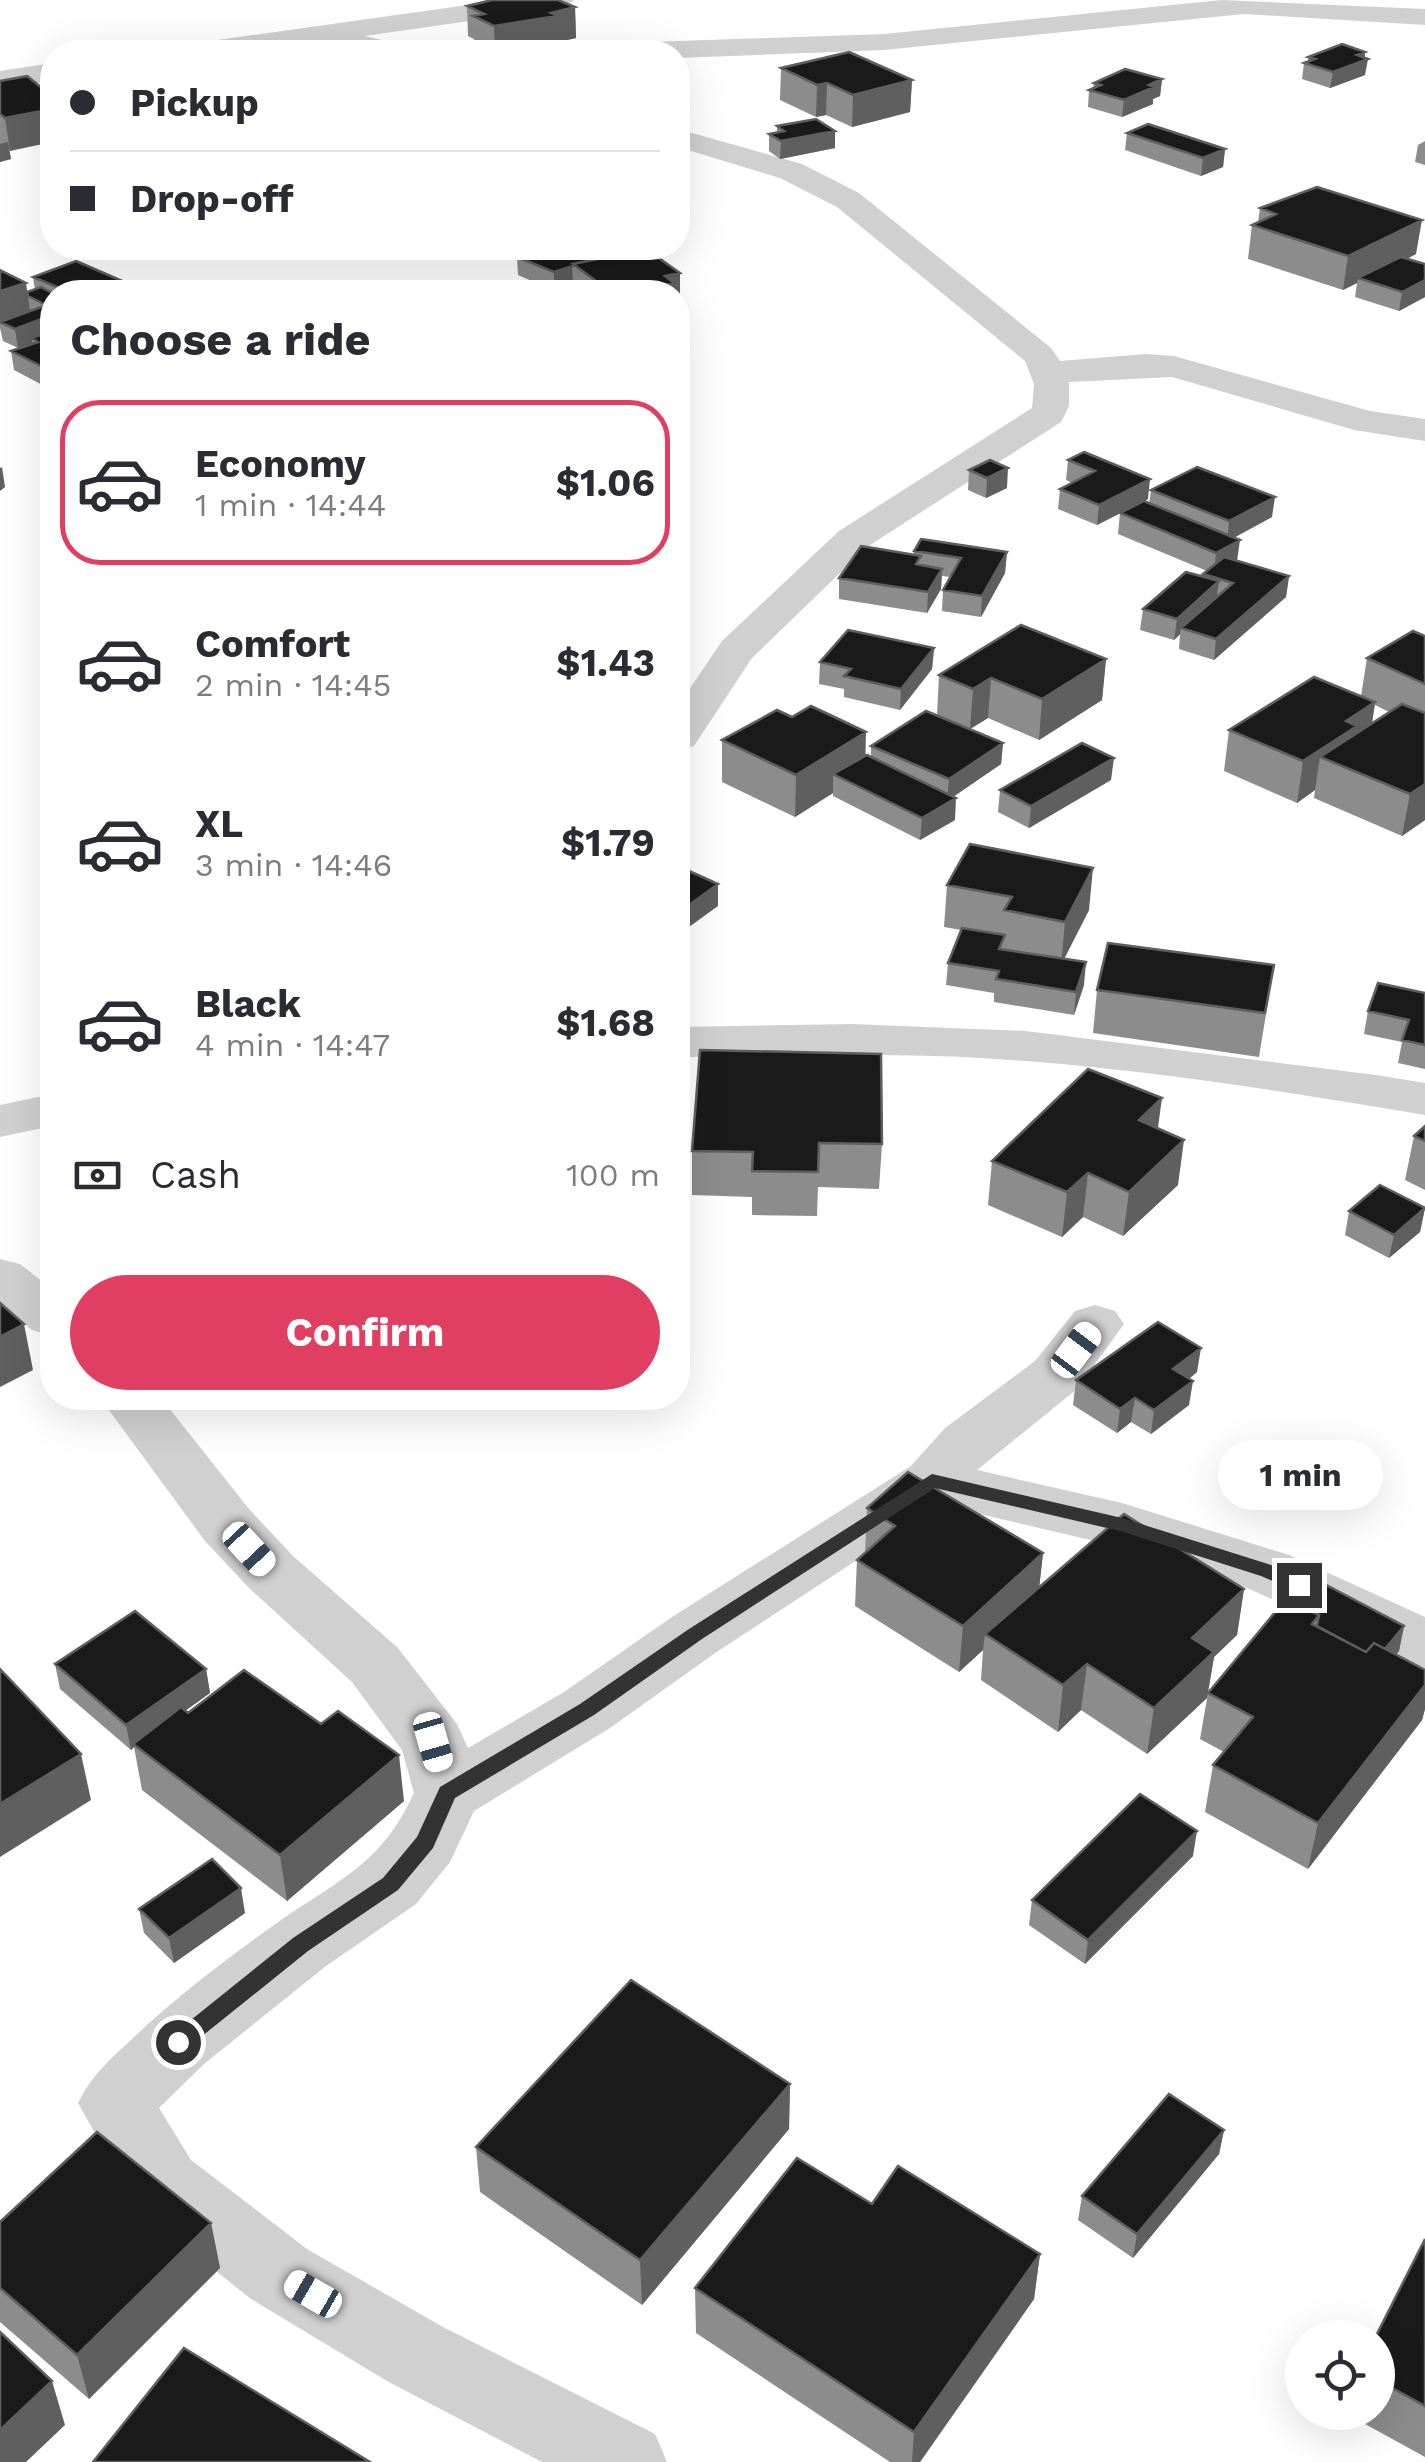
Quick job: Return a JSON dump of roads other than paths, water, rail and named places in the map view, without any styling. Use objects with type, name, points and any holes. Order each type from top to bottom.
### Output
[{"type":"street","points":[[282,40],[561,0]]},
{"type":"street","points":[[1388,0],[1425,9]]},
{"type":"street","points":[[690,49],[884,42],[1244,6],[1425,17]]},
{"type":"street","points":[[325,34],[350,40]]},
{"type":"street","points":[[0,80],[40,74]]},
{"type":"street","points":[[690,142],[790,171],[848,200],[1038,355],[1050,373],[1054,396],[1048,414],[853,539],[737,650],[690,719]]},
{"type":"street","points":[[1050,373],[1146,364],[1174,367],[1367,422],[1425,430]]},
{"type":"street","points":[[690,1042],[889,1041],[1024,1046],[1350,1086],[1425,1100]]},
{"type":"street","points":[[0,1122],[40,1113]]},
{"type":"street","points":[[0,1277],[40,1308]]},
{"type":"street","points":[[626,2462],[414,2354],[279,2274],[164,2184],[114,2103],[178,2042],[301,1944],[391,1884],[426,1842],[448,1793],[587,1710],[696,1634],[932,1481],[966,1443],[1056,1375],[1096,1324]]},
{"type":"street","points":[[138,1410],[227,1525],[271,1572],[375,1666],[433,1742],[448,1793]]},
{"type":"street","points":[[932,1481],[1122,1525],[1268,1571],[1425,1644]]}]
